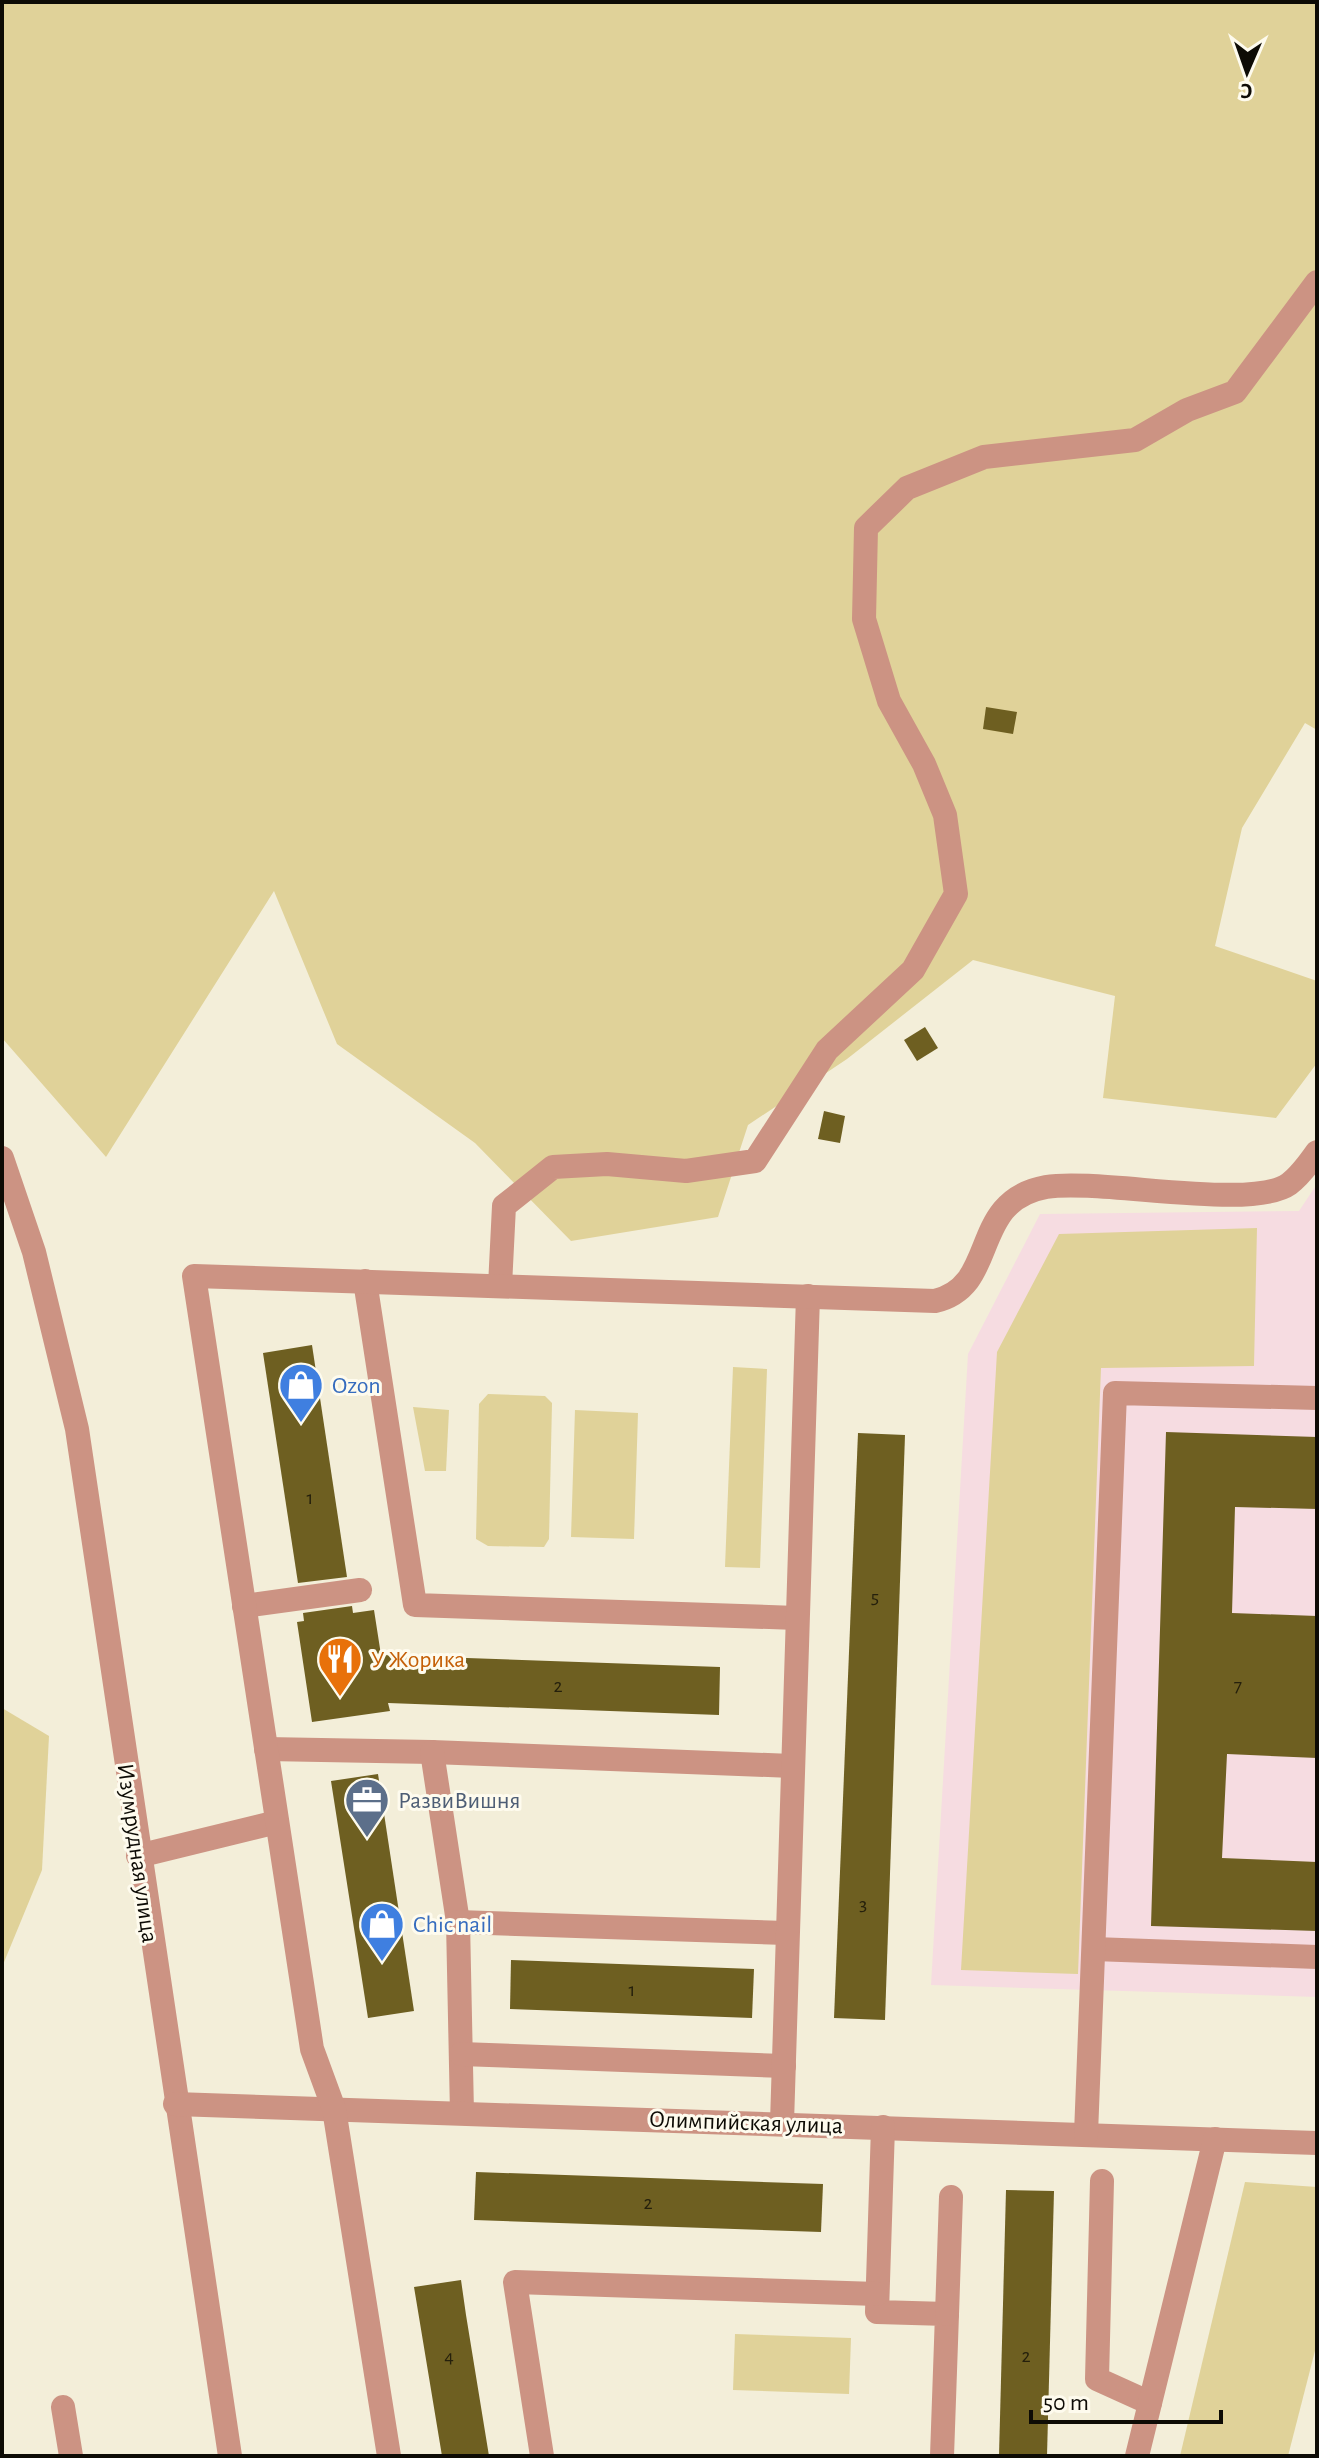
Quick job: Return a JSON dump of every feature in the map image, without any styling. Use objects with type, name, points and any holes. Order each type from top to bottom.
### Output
[{"type":"street","points":[[500,1286],[504,1206],[553,1167],[607,1164],[686,1171],[755,1161],[827,1050],[913,970],[956,894],[945,815],[924,764],[889,701],[864,619],[866,528],[907,488],[984,457],[1135,440],[1187,410],[1235,392],[1317,282]]},
{"type":"street","points":[[389,2456],[334,2109],[312,2049],[194,1276],[935,1301],[951,1297],[969,1282],[999,1213],[1013,1199],[1047,1187],[1253,1194],[1288,1185],[1317,1152]]},
{"type":"street","name":"Изумрудная улица","points":[[2,1158],[34,1252],[77,1429],[138,1856],[230,2456]]},
{"type":"street","points":[[365,1281],[415,1605],[797,1618]]},
{"type":"street","points":[[782,2123],[808,1296]]},
{"type":"street","points":[[1086,2134],[1115,1393],[1317,1398]]},
{"type":"street","points":[[244,1606],[360,1590]]},
{"type":"street","points":[[266,1749],[792,1766]]},
{"type":"street","points":[[432,1752],[458,1922],[462,2113]]},
{"type":"street","points":[[138,1856],[277,1822]]},
{"type":"street","points":[[458,1922],[786,1933]]},
{"type":"street","points":[[1094,1949],[1317,1957]]},
{"type":"street","points":[[461,2054],[784,2066]]},
{"type":"street","name":"Олимпийская улица","points":[[175,2104],[1317,2143]]},
{"type":"street","points":[[883,2127],[877,2312],[947,2314]]},
{"type":"street","points":[[1137,2456],[1215,2139]]},
{"type":"street","points":[[1102,2181],[1097,2379],[1150,2403]]},
{"type":"street","points":[[942,2456],[951,2197]]},
{"type":"street","points":[[542,2456],[515,2282],[877,2294]]},
{"type":"street","points":[[63,2407],[71,2456]]},
{"type":"shaded area","points":[[2,2],[1317,2],[1317,730],[1305,723],[1242,828],[1215,946],[1317,981],[1317,1063],[1276,1118],[1103,1098],[1115,996],[973,960],[847,1059],[748,1125],[718,1217],[571,1241],[475,1143],[337,1044],[274,891],[106,1157],[2,1038]]},
{"type":"shaded area","points":[[1317,1184],[1317,1997],[931,1985],[968,1354],[1040,1214],[1299,1211]]},
{"type":"shaded area","points":[[1257,1228],[1254,1366],[1101,1368],[1078,1974],[961,1970],[997,1352],[1059,1234]]},
{"type":"shaded area","points":[[733,1367],[767,1369],[760,1568],[725,1567]]},
{"type":"shaded area","points":[[488,1394],[545,1396],[552,1403],[549,1539],[544,1547],[488,1546],[476,1539],[479,1404]]},
{"type":"shaded area","points":[[413,1407],[449,1410],[446,1471],[425,1471]]},
{"type":"shaded area","points":[[575,1410],[638,1413],[634,1539],[571,1537]]},
{"type":"shaded area","points":[[2,1708],[49,1736],[42,1870],[2,1967]]},
{"type":"shaded area","points":[[1245,2182],[1317,2187],[1317,2343],[1288,2456],[1180,2456]]},
{"type":"shaded area","points":[[735,2334],[851,2338],[849,2394],[733,2390]]},
{"type":"building","points":[[986,707],[1017,712],[1013,734],[983,729]]},
{"type":"building","points":[[925,1027],[938,1048],[917,1061],[904,1040]]},
{"type":"building","points":[[824,1111],[845,1116],[840,1143],[818,1139]]},
{"type":"building","points":[[312,1345],[347,1577],[298,1583],[263,1353]]},
{"type":"building","points":[[1166,1432],[1317,1437],[1317,1509],[1235,1507],[1232,1613],[1317,1616],[1317,1758],[1227,1754],[1222,1858],[1317,1862],[1317,1931],[1151,1926]]},
{"type":"building","points":[[858,1433],[905,1435],[885,2020],[834,2018]]},
{"type":"building","points":[[352,1606],[353,1613],[374,1610],[381,1655],[720,1667],[719,1715],[388,1703],[390,1711],[312,1722],[297,1622],[304,1621],[303,1613]]},
{"type":"building","points":[[378,1774],[414,2011],[368,2018],[331,1781]]},
{"type":"building","points":[[511,1960],[754,1969],[752,2018],[510,2009]]},
{"type":"building","points":[[476,2172],[823,2184],[821,2232],[474,2220]]},
{"type":"building","points":[[1006,2190],[1054,2191],[1047,2456],[999,2456]]},
{"type":"building","points":[[461,2280],[489,2456],[442,2456],[414,2287]]},
{"type":"place","name":"Ozon","points":[[301,1424]]},
{"type":"place","name":"У Жорика","points":[[340,1698]]},
{"type":"place","name":"РазвиВишня","points":[[367,1839]]},
{"type":"place","name":"Chic nail","points":[[382,1963]]}]
